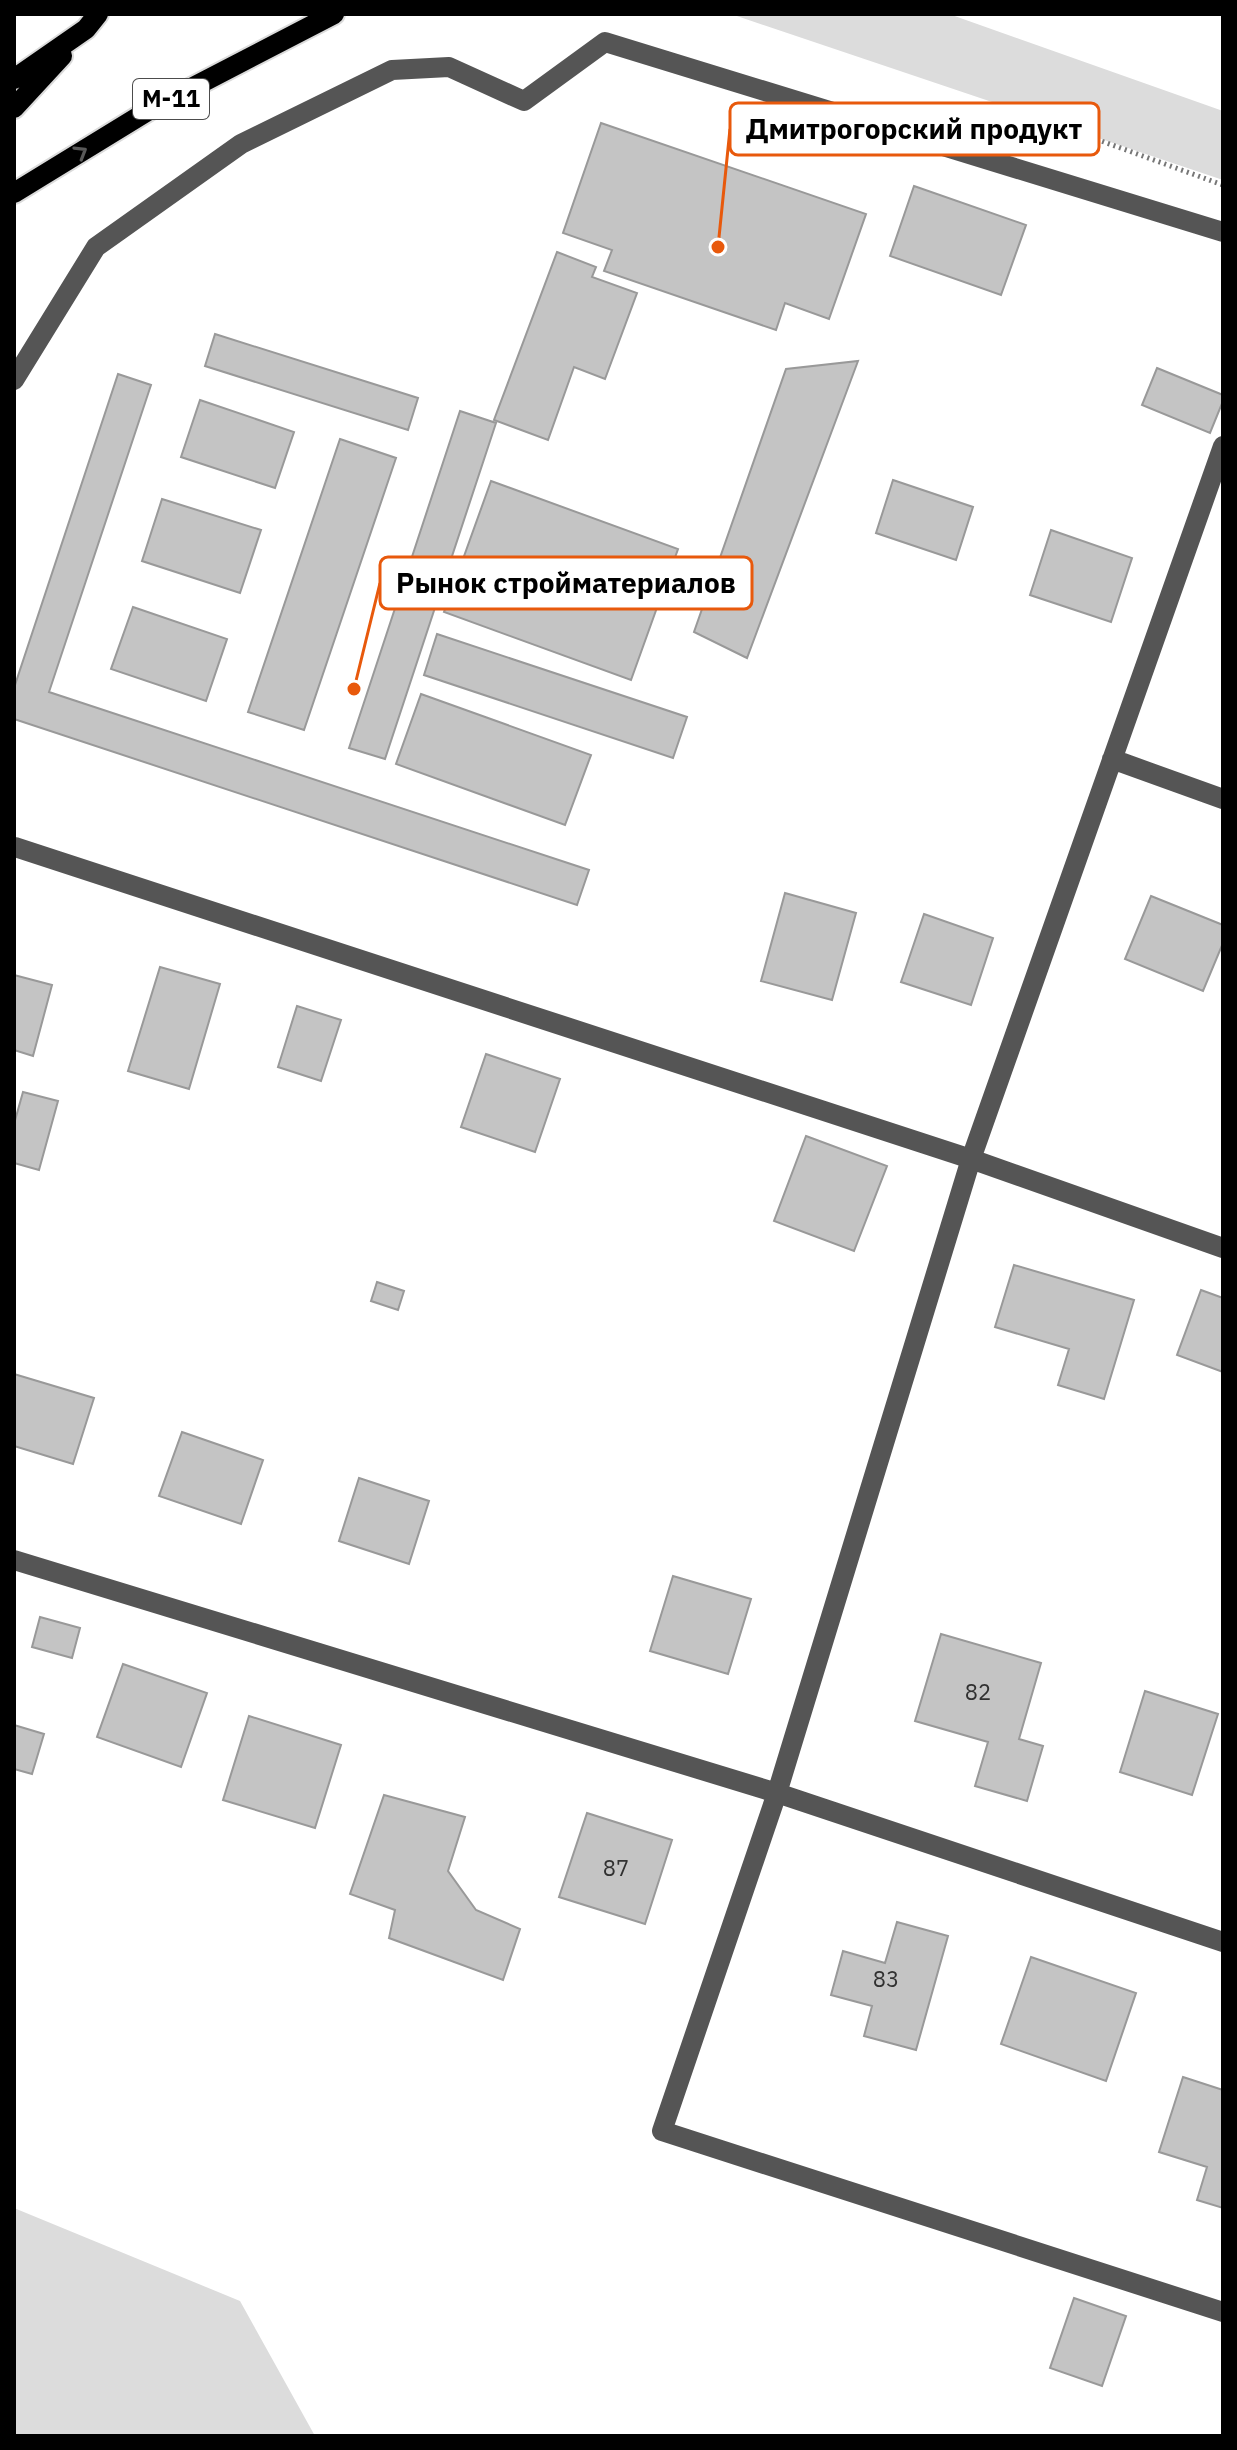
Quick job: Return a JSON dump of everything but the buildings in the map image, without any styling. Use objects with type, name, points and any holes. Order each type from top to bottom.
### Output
[{"type":"main road","name":"М-11","points":[[14,193],[151,109],[334,14]]},
{"type":"main road","points":[[14,79],[92,22]]},
{"type":"main road","points":[[14,108],[92,22]]},
{"type":"street","points":[[14,380],[96,247],[241,144],[392,70],[449,67],[524,101],[605,42],[1223,232]]},
{"type":"street","points":[[1223,446],[971,1159],[777,1793],[662,2131],[1223,2312]]},
{"type":"street","points":[[1112,759],[1223,799]]},
{"type":"street","points":[[15,847],[971,1159],[1223,1248]]},
{"type":"street","points":[[14,1560],[777,1793],[1223,1942]]},
{"type":"path","points":[[1057,125],[1223,185]]},
{"type":"shaded area","points":[[731,14],[949,14],[1223,111],[1223,180]]},
{"type":"shaded area","points":[[14,2208],[240,2301],[315,2436],[14,2436]]},
{"type":"place","name":"Дмитрогорский продукт","points":[[718,247]]},
{"type":"place","name":"Рынок стройматериалов","points":[[354,689]]}]
